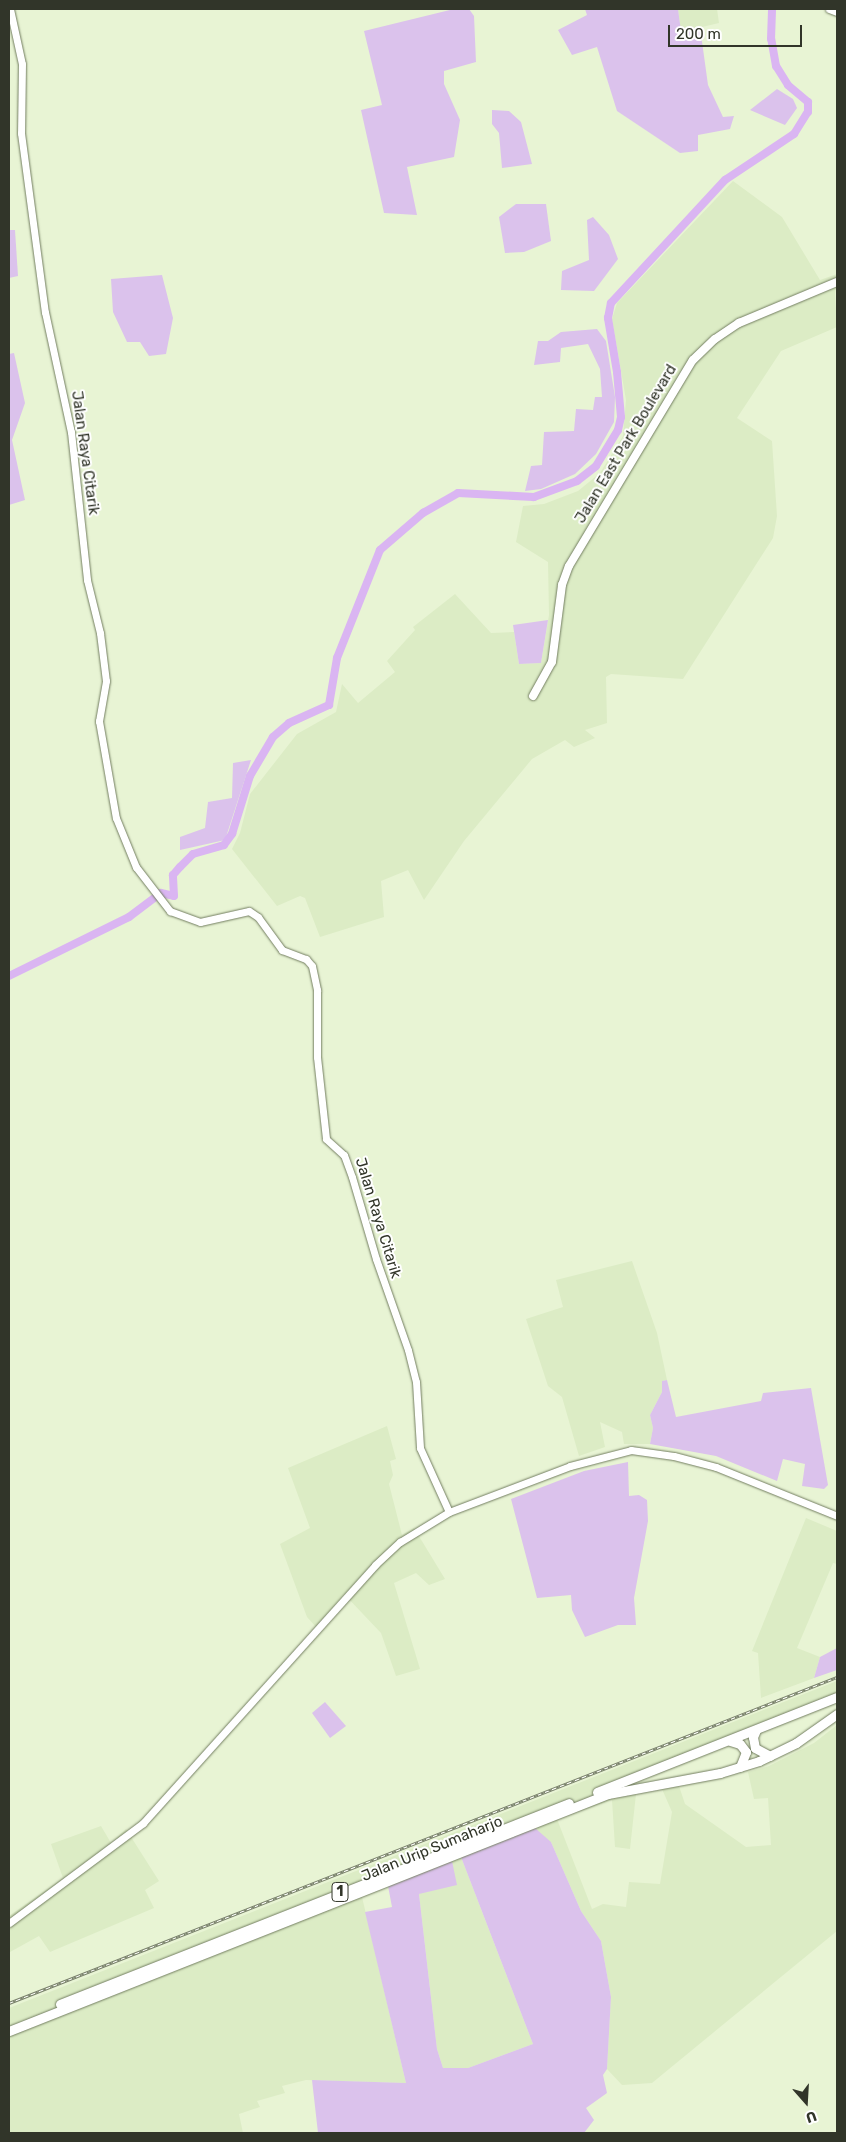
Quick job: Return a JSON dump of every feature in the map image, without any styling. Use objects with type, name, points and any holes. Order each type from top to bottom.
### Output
[{"type":"highway","name":"Jalan Urip Sumaharjo","points":[[9,2024],[730,1741],[837,1697]]},
{"type":"highway","name":"Jalan Urip Sumaharjo","points":[[9,2031],[608,1794],[740,1767],[770,1756],[796,1743],[837,1714]]},
{"type":"highway","points":[[756,1730],[753,1741],[755,1748],[770,1756]]},
{"type":"highway","points":[[730,1741],[740,1744],[746,1752],[740,1767]]},
{"type":"main road","name":"Jalan East Park Boulevard","points":[[533,696],[552,662],[562,585],[569,566],[693,360],[715,339],[739,323],[837,282]]},
{"type":"street","name":"Jalan Raya Citarik","points":[[10,9],[22,64],[21,133],[45,312],[71,432],[87,580],[100,633],[106,681],[99,714],[103,761],[123,836],[136,867],[153,892],[159,900],[179,916],[195,921],[251,912],[282,950],[306,959],[312,966],[317,990],[317,1057],[326,1139],[344,1155],[352,1177],[376,1259],[408,1350],[416,1382],[420,1448],[449,1512]]},
{"type":"street","points":[[829,9],[837,12]]},
{"type":"street","points":[[9,1923],[143,1823],[378,1561],[400,1542],[449,1512],[570,1466],[617,1451],[636,1450],[716,1467],[837,1516]]},
{"type":"shaded area","points":[[454,9],[469,9],[474,16],[476,62],[444,71],[444,84],[460,120],[454,157],[407,167],[417,215],[384,213],[361,110],[382,105],[364,31]]},
{"type":"shaded area","points":[[585,9],[678,9],[681,31],[700,27],[708,85],[723,117],[734,116],[730,129],[698,135],[698,151],[680,153],[617,111],[597,47],[572,55],[558,30],[587,15]]},
{"type":"shaded area","points":[[678,9],[717,9],[719,23],[681,32]]},
{"type":"shaded area","points":[[777,89],[793,99],[797,108],[785,125],[750,110]]},
{"type":"shaded area","points":[[492,110],[509,111],[521,122],[532,164],[502,168],[499,133],[492,124]]},
{"type":"shaded area","points":[[733,181],[782,217],[820,280],[837,274],[835,294],[837,327],[781,351],[737,418],[772,441],[777,516],[773,538],[683,679],[611,674],[606,677],[607,723],[585,730],[595,738],[574,747],[565,740],[532,759],[464,841],[424,900],[408,870],[381,881],[384,917],[320,937],[305,898],[300,896],[277,906],[232,849],[240,833],[250,794],[297,734],[336,712],[342,684],[358,703],[395,672],[387,661],[415,630],[413,627],[455,594],[491,633],[514,632],[519,664],[541,663],[549,615],[548,562],[516,542],[523,506],[544,504],[578,491],[600,473],[623,436],[626,400],[612,319],[617,303]]},
{"type":"shaded area","points":[[516,204],[546,204],[551,241],[524,252],[505,253],[499,217]]},
{"type":"shaded area","points":[[593,217],[609,235],[618,259],[594,291],[561,290],[562,271],[589,260],[587,220]]},
{"type":"shaded area","points":[[9,230],[15,230],[18,276],[9,278]]},
{"type":"shaded area","points":[[162,275],[173,318],[166,354],[149,356],[140,342],[127,342],[113,312],[111,279]]},
{"type":"shaded area","points":[[597,329],[606,341],[615,397],[614,422],[596,454],[575,474],[541,489],[525,491],[531,466],[542,465],[544,432],[574,431],[576,409],[593,410],[595,397],[602,397],[600,369],[588,344],[561,348],[560,362],[534,365],[538,341],[548,341],[561,332]]},
{"type":"shaded area","points":[[14,353],[25,403],[12,440],[25,500],[9,505],[9,354]]},
{"type":"shaded area","points":[[548,620],[541,663],[519,664],[513,625]]},
{"type":"shaded area","points":[[251,760],[225,840],[180,850],[180,837],[205,828],[208,802],[232,798],[233,763]]},
{"type":"shaded area","points":[[632,1261],[657,1333],[667,1380],[662,1381],[662,1392],[650,1415],[653,1428],[650,1444],[624,1444],[622,1432],[600,1422],[605,1447],[579,1456],[562,1397],[548,1386],[526,1319],[563,1307],[556,1280]]},
{"type":"shaded area","points":[[667,1380],[676,1417],[761,1401],[763,1393],[811,1388],[828,1485],[824,1489],[802,1486],[805,1464],[783,1459],[777,1481],[716,1456],[650,1444],[653,1428],[650,1415],[662,1392],[662,1381]]},
{"type":"shaded area","points":[[387,1426],[396,1459],[390,1461],[393,1475],[389,1484],[402,1535],[414,1528],[445,1579],[429,1585],[416,1573],[394,1583],[420,1669],[396,1676],[381,1633],[344,1594],[316,1627],[307,1617],[280,1544],[310,1528],[288,1468]]},
{"type":"shaded area","points":[[628,1462],[629,1496],[639,1495],[647,1500],[648,1521],[634,1598],[636,1625],[618,1625],[585,1637],[572,1610],[571,1595],[537,1598],[511,1499],[584,1471]]},
{"type":"shaded area","points":[[806,1518],[837,1531],[837,1564],[833,1563],[797,1648],[820,1657],[814,1678],[761,1698],[758,1653],[752,1651]]},
{"type":"shaded area","points":[[837,1648],[837,1670],[814,1678],[820,1657]]},
{"type":"shaded area","points":[[837,1681],[837,1697],[628,1780],[636,1794],[630,1849],[615,1847],[612,1800],[557,1819],[592,1909],[603,1904],[626,1907],[629,1882],[660,1884],[672,1812],[662,1789],[679,1786],[685,1804],[746,1847],[771,1845],[768,1798],[754,1799],[748,1772],[769,1766],[814,1743],[837,1725],[837,1931],[652,2083],[622,2085],[607,2069],[611,1997],[601,1941],[581,1911],[551,1842],[461,1857],[533,2044],[468,2068],[443,2068],[437,2049],[419,1894],[451,1861],[362,1897],[406,2083],[306,2080],[282,2086],[285,2093],[257,2101],[260,2107],[239,2114],[243,2133],[9,2133],[9,2008]]},
{"type":"shaded area","points":[[325,1702],[346,1726],[330,1738],[312,1713]]},
{"type":"shaded area","points":[[101,1826],[111,1843],[126,1829],[159,1881],[145,1890],[154,1908],[50,1952],[39,1936],[10,1952],[9,1916],[63,1878],[51,1844]]},
{"type":"shaded area","points":[[535,1828],[551,1842],[581,1911],[601,1941],[611,1997],[607,2069],[603,2075],[607,2093],[586,2108],[594,2120],[584,2133],[318,2133],[312,2080],[406,2083],[365,1912],[392,1907],[388,1886],[452,1861],[457,1885],[419,1894],[437,2049],[443,2068],[468,2068],[533,2044],[461,1857]]},
{"type":"waterway","points":[[9,976],[129,917],[161,893],[174,896],[173,875],[180,867],[193,854],[224,845],[232,834],[250,776],[273,737],[289,723],[329,705],[337,658],[380,550],[423,513],[458,493],[534,497],[577,481],[596,466],[618,430],[621,417],[617,372],[608,318],[611,303],[725,180],[794,134],[808,112],[808,102],[788,85],[776,66],[771,39],[772,9]]},
{"type":"railway","points":[[9,2003],[837,1677]]}]
